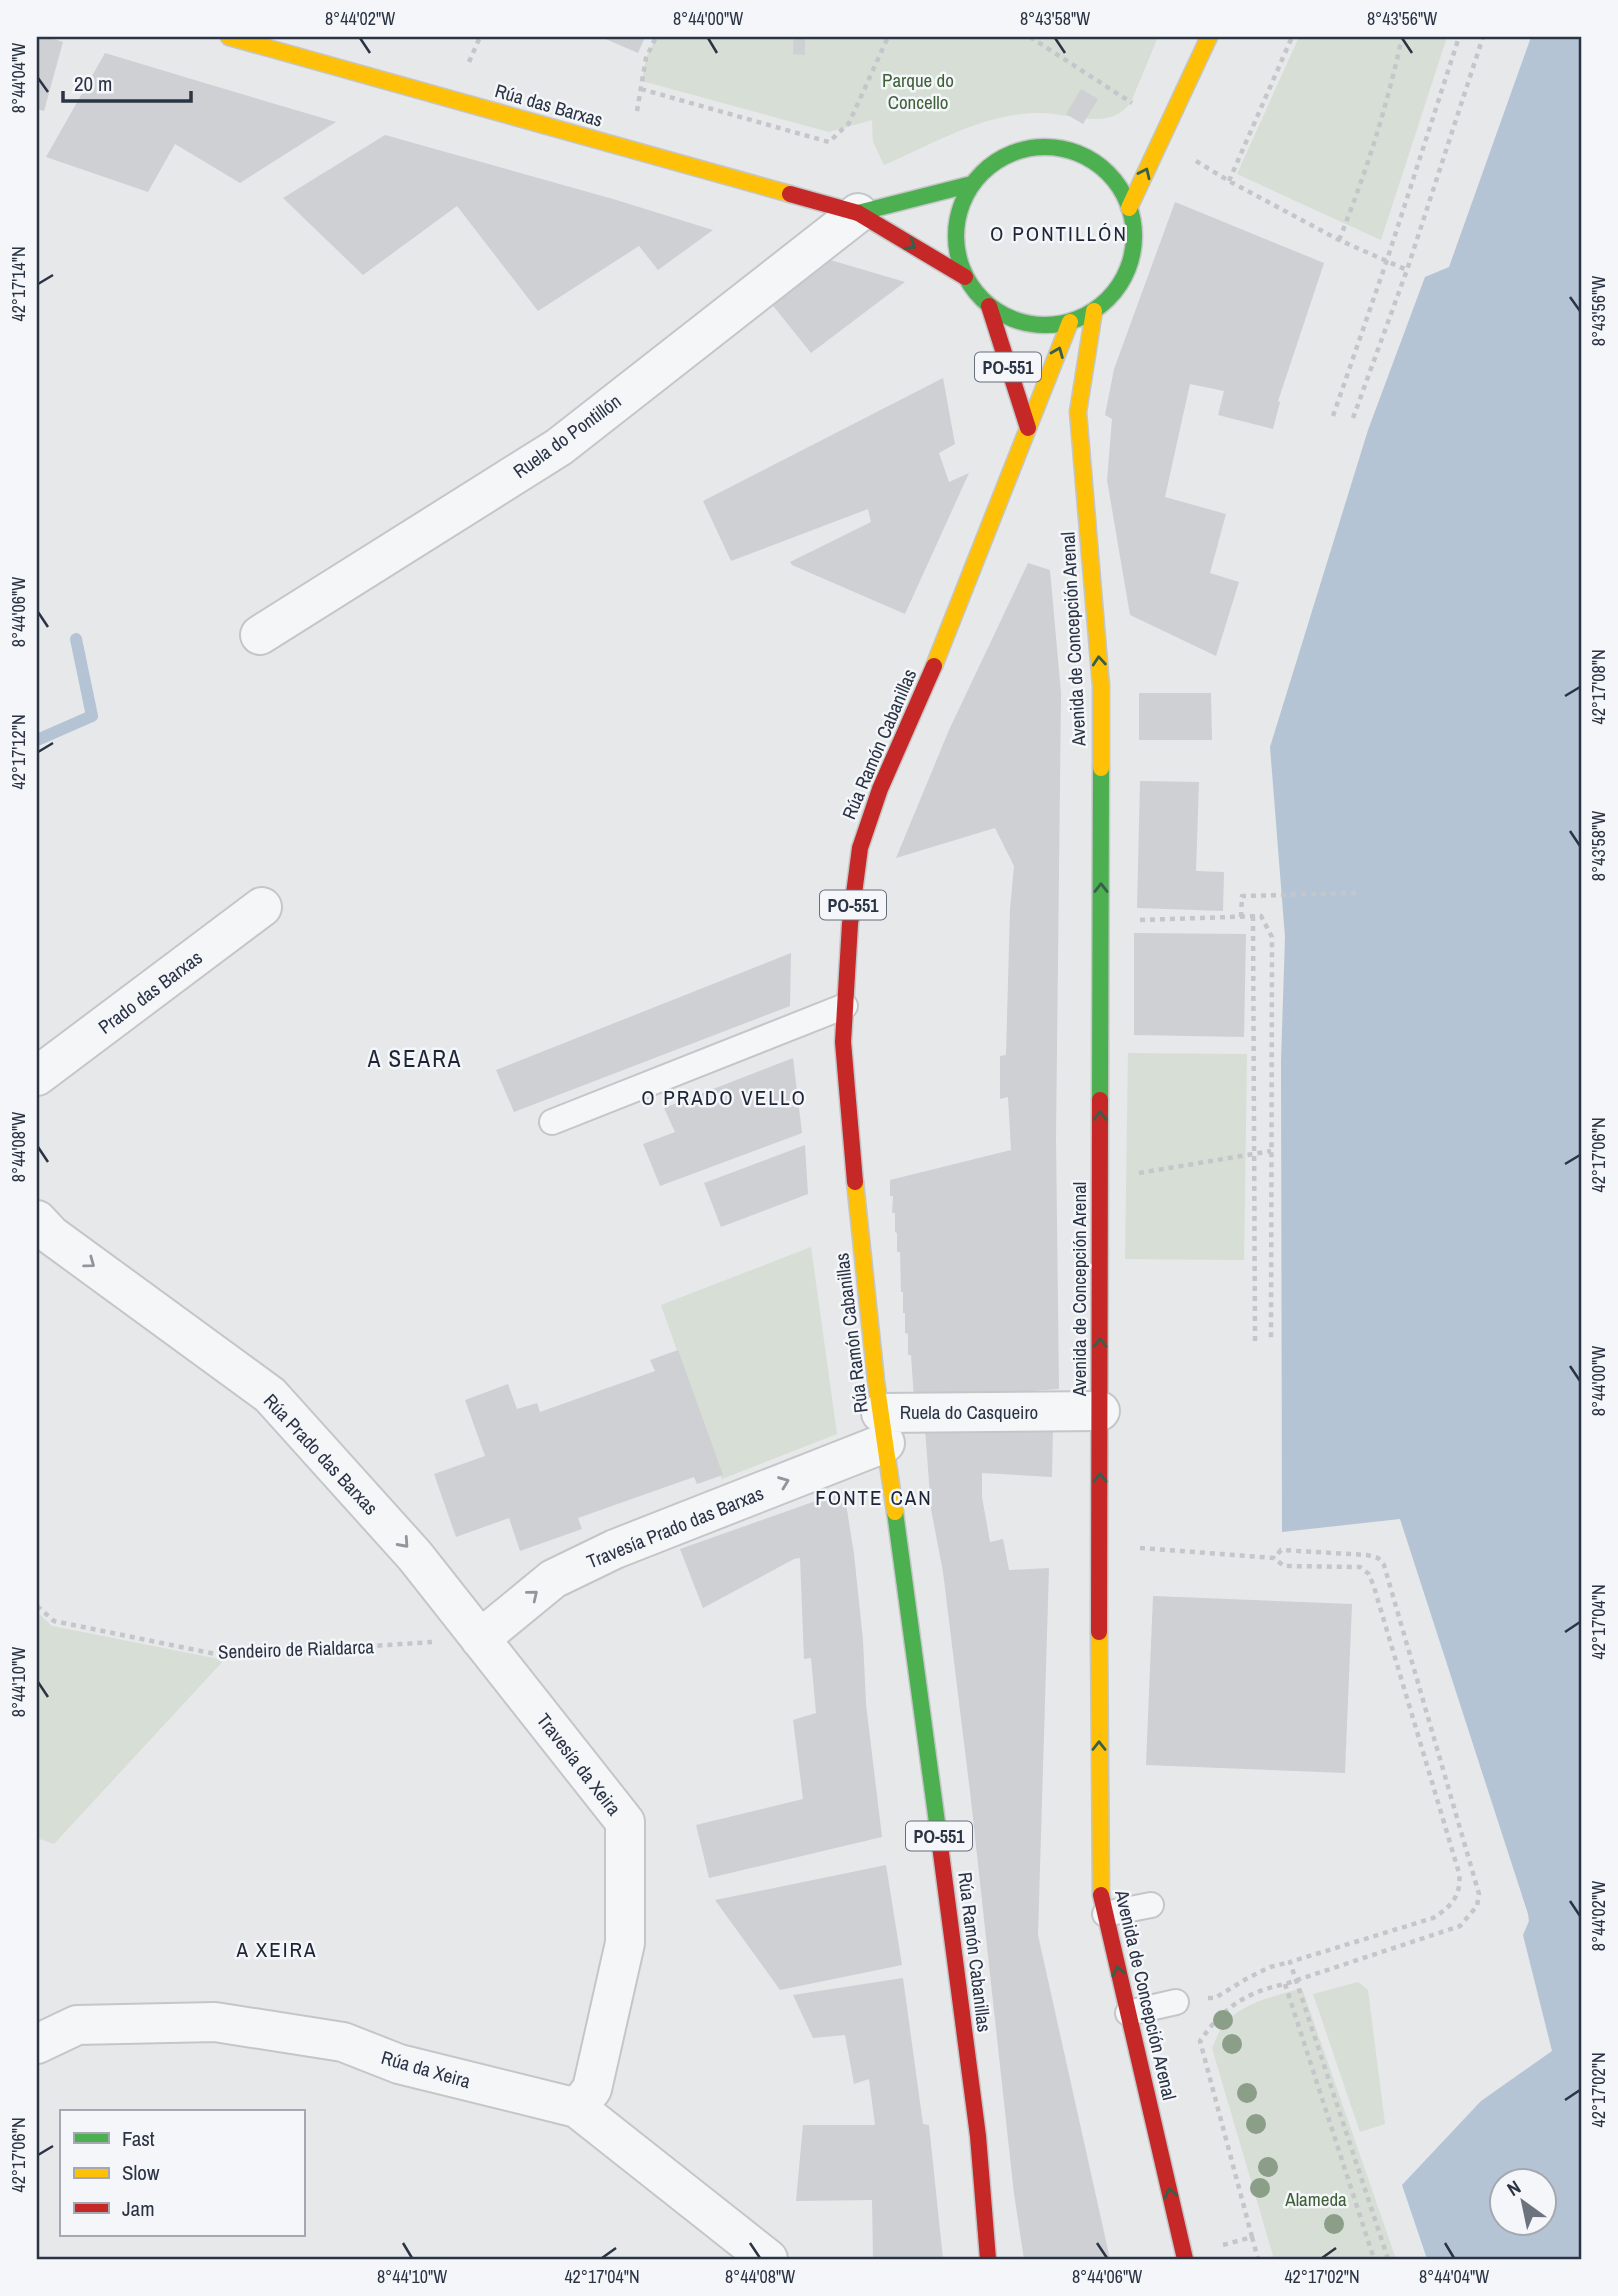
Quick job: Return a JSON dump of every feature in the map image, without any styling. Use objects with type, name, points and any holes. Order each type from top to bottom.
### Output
[{"type":"main road","name":"Rúa das Barxas","points":[[229,37],[858,213],[965,277]]},
{"type":"main road","points":[[1129,208],[1209,37]]},
{"type":"main road","points":[[1139,146],[1161,139]]},
{"type":"main road","points":[[1052,147],[1074,152],[1095,162],[1115,182],[1129,208],[1134,231],[1132,254],[1125,276],[1111,295],[1094,311],[1070,322],[1049,326],[1027,324],[1007,317],[989,306],[975,292],[965,277],[957,254],[956,229],[961,206],[972,184],[1007,156],[1029,148],[1052,147]]},
{"type":"main road","points":[[1095,162],[1118,154]]},
{"type":"main road","name":"Rúa das Barxas","points":[[858,213],[972,184]]},
{"type":"main road","name":"PO-551","points":[[989,306],[1028,428]]},
{"type":"main road","name":"Avenida de Concepción Arenal","points":[[1094,311],[1079,412],[1101,687],[1099,1888],[1185,2259]]},
{"type":"main road","name":"Rúa Ramón Cabanillas","points":[[988,2259],[978,2136],[883,1428],[856,1191],[843,1042],[850,924],[860,848],[880,789],[953,622],[1070,322]]},
{"type":"street","name":"Ruela do Pontillón","points":[[260,635],[559,447],[858,213]]},
{"type":"street","name":"Prado das Barxas","points":[[37,1076],[262,907]]},
{"type":"street","name":"Rúa Prado das Barxas","points":[[37,1220],[51,1234],[270,1395],[415,1556],[480,1639]]},
{"type":"street","name":"Ruela do Casqueiro","points":[[883,1428],[1100,1411]]},
{"type":"street","name":"Travesía Prado das Barxas","points":[[480,1639],[553,1578],[883,1428]]},
{"type":"street","name":"Travesía da Xeira","points":[[480,1639],[625,1822],[625,1944],[592,2089],[578,2108]]},
{"type":"street","name":"Rúa da Xeira","points":[[37,2044],[77,2025],[215,2022],[343,2042],[399,2064],[578,2108],[768,2259]]},
{"type":"lane","points":[[552,1122],[845,1006]]},
{"type":"lane","points":[[1105,1914],[1151,1905]]},
{"type":"lane","points":[[1128,2013],[1176,2002]]},
{"type":"path","points":[[630,150],[646,58],[656,37]]},
{"type":"path","points":[[641,89],[829,142],[849,123],[888,37]]},
{"type":"path","points":[[1030,37],[1131,102]]},
{"type":"path","points":[[1290,37],[1229,181],[1339,240],[1407,270]]},
{"type":"path","points":[[1339,240],[1364,178],[1394,75],[1402,37]]},
{"type":"path","points":[[1333,416],[1459,37]]},
{"type":"path","points":[[1353,418],[1407,270],[1483,37]]},
{"type":"path","points":[[1241,917],[1242,897],[1360,892]]},
{"type":"path","points":[[1253,916],[1255,1341]]},
{"type":"path","points":[[1101,921],[1261,916],[1272,937],[1270,1342]]},
{"type":"path","points":[[1100,1180],[1271,1151]]},
{"type":"path","points":[[1100,1545],[1274,1558],[1284,1566],[1360,1567],[1369,1574],[1459,1873],[1461,1886],[1448,1909],[1433,1918],[1270,1967],[1215,1998],[1176,2002]]},
{"type":"path","points":[[1252,2237],[1200,2041],[1214,2021],[1231,2006],[1263,1989],[1460,1926],[1477,1906],[1479,1894],[1384,1565],[1378,1558],[1282,1550],[1274,1558]]},
{"type":"path","name":"Sendeiro de Rialdarca","points":[[37,1606],[54,1622],[225,1656],[480,1639]]},
{"type":"path","points":[[1290,1962],[1388,2259]]},
{"type":"path","points":[[1284,1984],[1374,2259]]},
{"type":"green space","name":"Parque do Concello","points":[[656,37],[1158,37],[1131,102],[1112,116],[1089,119],[1041,113],[1000,118],[960,131],[884,165],[873,142],[872,120],[829,132],[642,81],[646,58]]},
{"type":"green space","points":[[1299,37],[1447,37],[1381,240],[1237,174]]},
{"type":"green space","points":[[1128,1053],[1247,1054],[1244,1260],[1125,1259]]},
{"type":"green space","points":[[811,1247],[837,1434],[722,1479],[661,1305]]},
{"type":"green space","points":[[37,1612],[52,1626],[224,1660],[54,1844],[37,1838]]},
{"type":"green space","points":[[1358,1982],[1368,1990],[1385,2124],[1360,2132],[1313,1994]]},
{"type":"green space","name":"Alameda","points":[[1302,1988],[1396,2259],[1274,2259],[1212,2048],[1223,2025],[1241,2010]]},
{"type":"water","points":[[1531,37],[1581,37],[1581,2259],[1427,2259],[1402,2185],[1481,2101],[1552,2051],[1523,1935],[1529,1921],[1528,1914],[1400,1519],[1282,1532],[1281,1061],[1285,937],[1270,747],[1368,430],[1425,277],[1449,267]]},
{"type":"building","points":[[37,37],[63,42],[44,111],[37,109]]},
{"type":"building","points":[[601,37],[645,37],[638,53]]},
{"type":"building","points":[[794,37],[805,37],[805,55],[793,54]]},
{"type":"building","points":[[105,53],[336,122],[240,183],[175,144],[148,192],[46,157]]},
{"type":"building","points":[[1081,89],[1098,99],[1083,124],[1066,114]]},
{"type":"building","points":[[385,135],[713,230],[658,270],[639,246],[538,311],[457,206],[363,275],[283,198]]},
{"type":"building","points":[[1175,202],[1324,263],[1278,401],[1280,402],[1273,429],[1218,415],[1224,391],[1190,384],[1165,497],[1226,514],[1210,573],[1239,582],[1216,656],[1130,615],[1107,480],[1112,419],[1105,415],[1114,369]]},
{"type":"building","points":[[827,259],[905,282],[811,353],[770,302]]},
{"type":"building","points":[[943,378],[955,444],[939,453],[949,482],[969,473],[905,614],[790,562],[871,522],[868,509],[731,561],[703,501]]},
{"type":"building","points":[[1028,563],[1050,570],[1061,693],[1056,1138],[1059,1389],[914,1399],[890,1180],[1011,1150],[1008,1097],[1000,1099],[1000,1056],[1006,1055],[1010,909],[1014,866],[995,828],[896,858],[949,730]]},
{"type":"building","points":[[1139,693],[1211,693],[1212,740],[1139,740]]},
{"type":"building","points":[[1140,781],[1199,782],[1196,871],[1224,872],[1223,911],[1137,908]]},
{"type":"building","points":[[1134,933],[1246,934],[1244,1037],[1134,1035]]},
{"type":"building","points":[[791,953],[790,1006],[514,1112],[496,1070]]},
{"type":"building","points":[[793,1058],[802,1133],[660,1186],[643,1144],[675,1132],[664,1108]]},
{"type":"building","points":[[805,1145],[808,1194],[721,1227],[704,1183]]},
{"type":"building","points":[[678,1350],[723,1475],[697,1484],[694,1477],[578,1518],[582,1529],[520,1551],[509,1518],[456,1537],[434,1474],[485,1456],[465,1400],[508,1384],[517,1409],[537,1403],[540,1412],[655,1371],[650,1360]]},
{"type":"building","points":[[925,1428],[1053,1428],[1052,1477],[982,1473],[982,1497],[990,1542],[1003,1539],[1009,1570],[1049,1568],[1038,1935],[1110,2259],[1024,2259],[1014,2194],[943,1572],[931,1509]]},
{"type":"building","points":[[844,1491],[854,1554],[863,1640],[866,1704],[882,1837],[709,1878],[696,1825],[803,1799],[793,1720],[816,1713],[811,1658],[804,1659],[800,1558],[703,1608],[680,1549]]},
{"type":"building","points":[[1153,1596],[1352,1604],[1345,1773],[1146,1765]]},
{"type":"building","points":[[886,1865],[902,1965],[780,1990],[715,1900]]},
{"type":"building","points":[[903,1978],[923,2124],[929,2125],[943,2259],[873,2259],[872,2200],[796,2201],[803,2125],[875,2125],[869,2079],[854,2084],[845,2035],[813,2038],[793,1995]]},
{"type":"waterway","points":[[37,740],[92,716],[76,639]]},
{"type":"traffic: fast","points":[[1045,147],[1079,154],[1108,173],[1127,202],[1134,236],[1127,270],[1108,299],[1079,318],[1045,325],[1011,318],[982,299],[963,270],[956,236],[963,202],[982,173],[1011,154],[1045,147]]},
{"type":"traffic: fast","points":[[858,213],[972,184]]},
{"type":"traffic: fast","points":[[1100,1100],[1101,768]]},
{"type":"traffic: fast","points":[[895,1512],[938,1830]]},
{"type":"traffic: slow","points":[[229,37],[790,194]]},
{"type":"traffic: slow","points":[[1129,208],[1209,37]]},
{"type":"traffic: slow","points":[[1094,311],[1078,412],[1101,686],[1101,768]]},
{"type":"traffic: slow","points":[[934,666],[1070,322]]},
{"type":"traffic: slow","points":[[855,1182],[876,1381],[895,1512]]},
{"type":"traffic: slow","points":[[1099,1632],[1101,1895]]},
{"type":"traffic: jam","points":[[790,194],[858,213],[965,277]]},
{"type":"traffic: jam","points":[[989,306],[1028,428]]},
{"type":"traffic: jam","points":[[855,1182],[843,1042],[850,924],[860,848],[880,789],[934,666]]},
{"type":"traffic: jam","points":[[1099,1632],[1100,1100]]},
{"type":"traffic: jam","points":[[938,1830],[978,2136],[988,2259]]},
{"type":"traffic: jam","points":[[1101,1895],[1185,2259]]},
{"type":"district","name":"O PONTILLÓN","points":[[1059,233]]},
{"type":"district","name":"A SEARA","points":[[415,1058]]},
{"type":"district","name":"O PRADO VELLO","points":[[724,1097]]},
{"type":"district","name":"FONTE CAN","points":[[874,1497]]},
{"type":"district","name":"A XEIRA","points":[[277,1949]]}]
